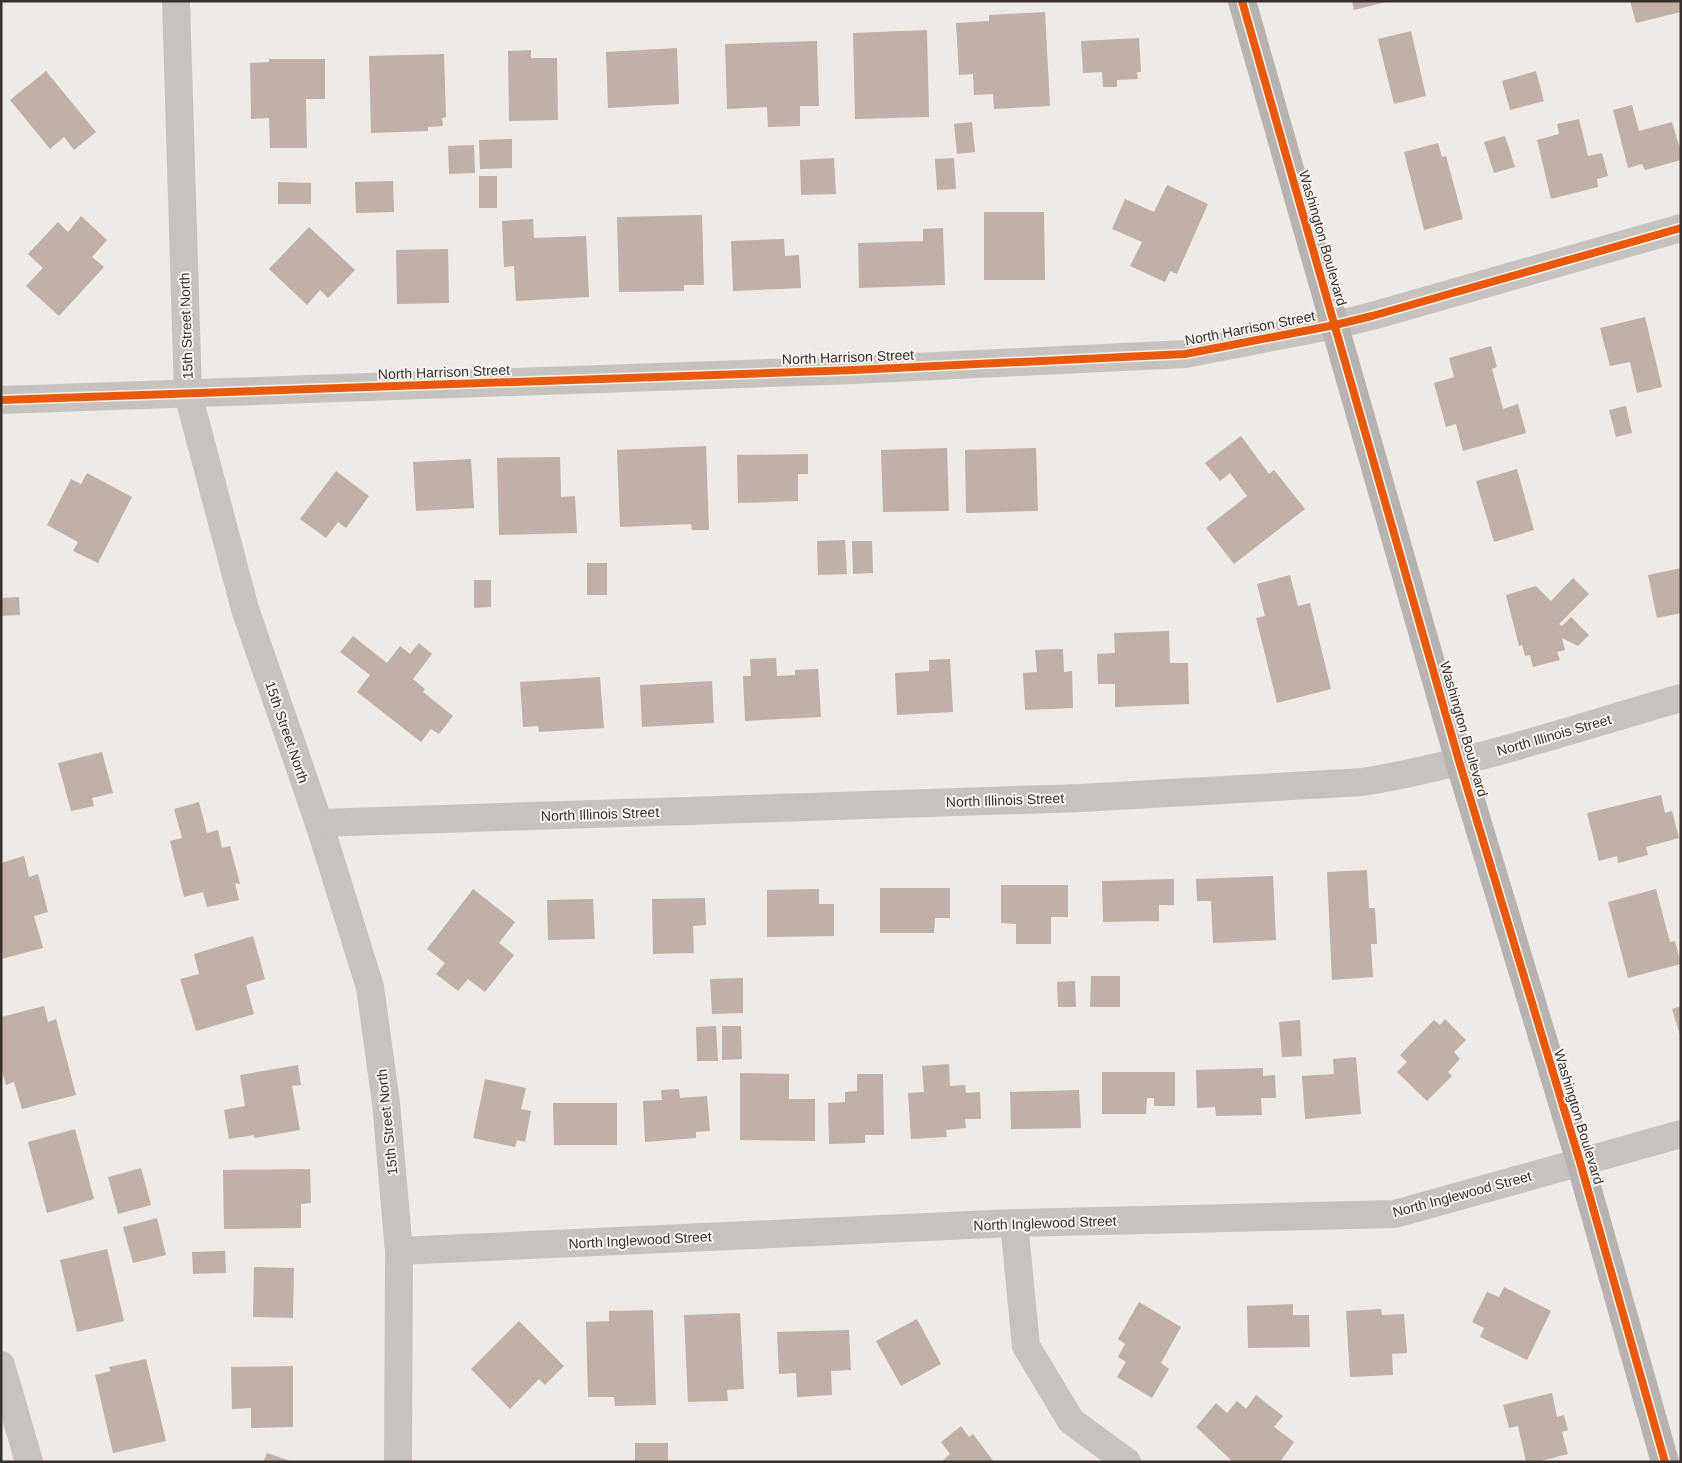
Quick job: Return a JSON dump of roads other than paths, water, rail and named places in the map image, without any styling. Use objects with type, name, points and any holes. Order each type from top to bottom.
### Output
[{"type":"main road","name":"Washington Boulevard","points":[[1242,1],[1459,761],[1580,1162],[1665,1462]]},
{"type":"street","name":"15th Street North","points":[[176,1],[188,394],[245,609],[318,823],[370,987],[386,1103],[399,1251],[398,1462]]},
{"type":"street","name":"North Harrison Street","points":[[1,400],[864,370],[1184,354],[1335,325],[1391,311],[1681,228]]},
{"type":"street","name":"North Illinois Street","points":[[318,823],[1091,797],[1362,782],[1403,775],[1459,761],[1681,698]]},
{"type":"street","name":"North Inglewood Street","points":[[399,1251],[1014,1223],[1395,1214],[1681,1134]]},
{"type":"street","points":[[1014,1223],[1026,1346],[1071,1421],[1127,1462]]},
{"type":"street","points":[[1,1365],[29,1462]]}]
